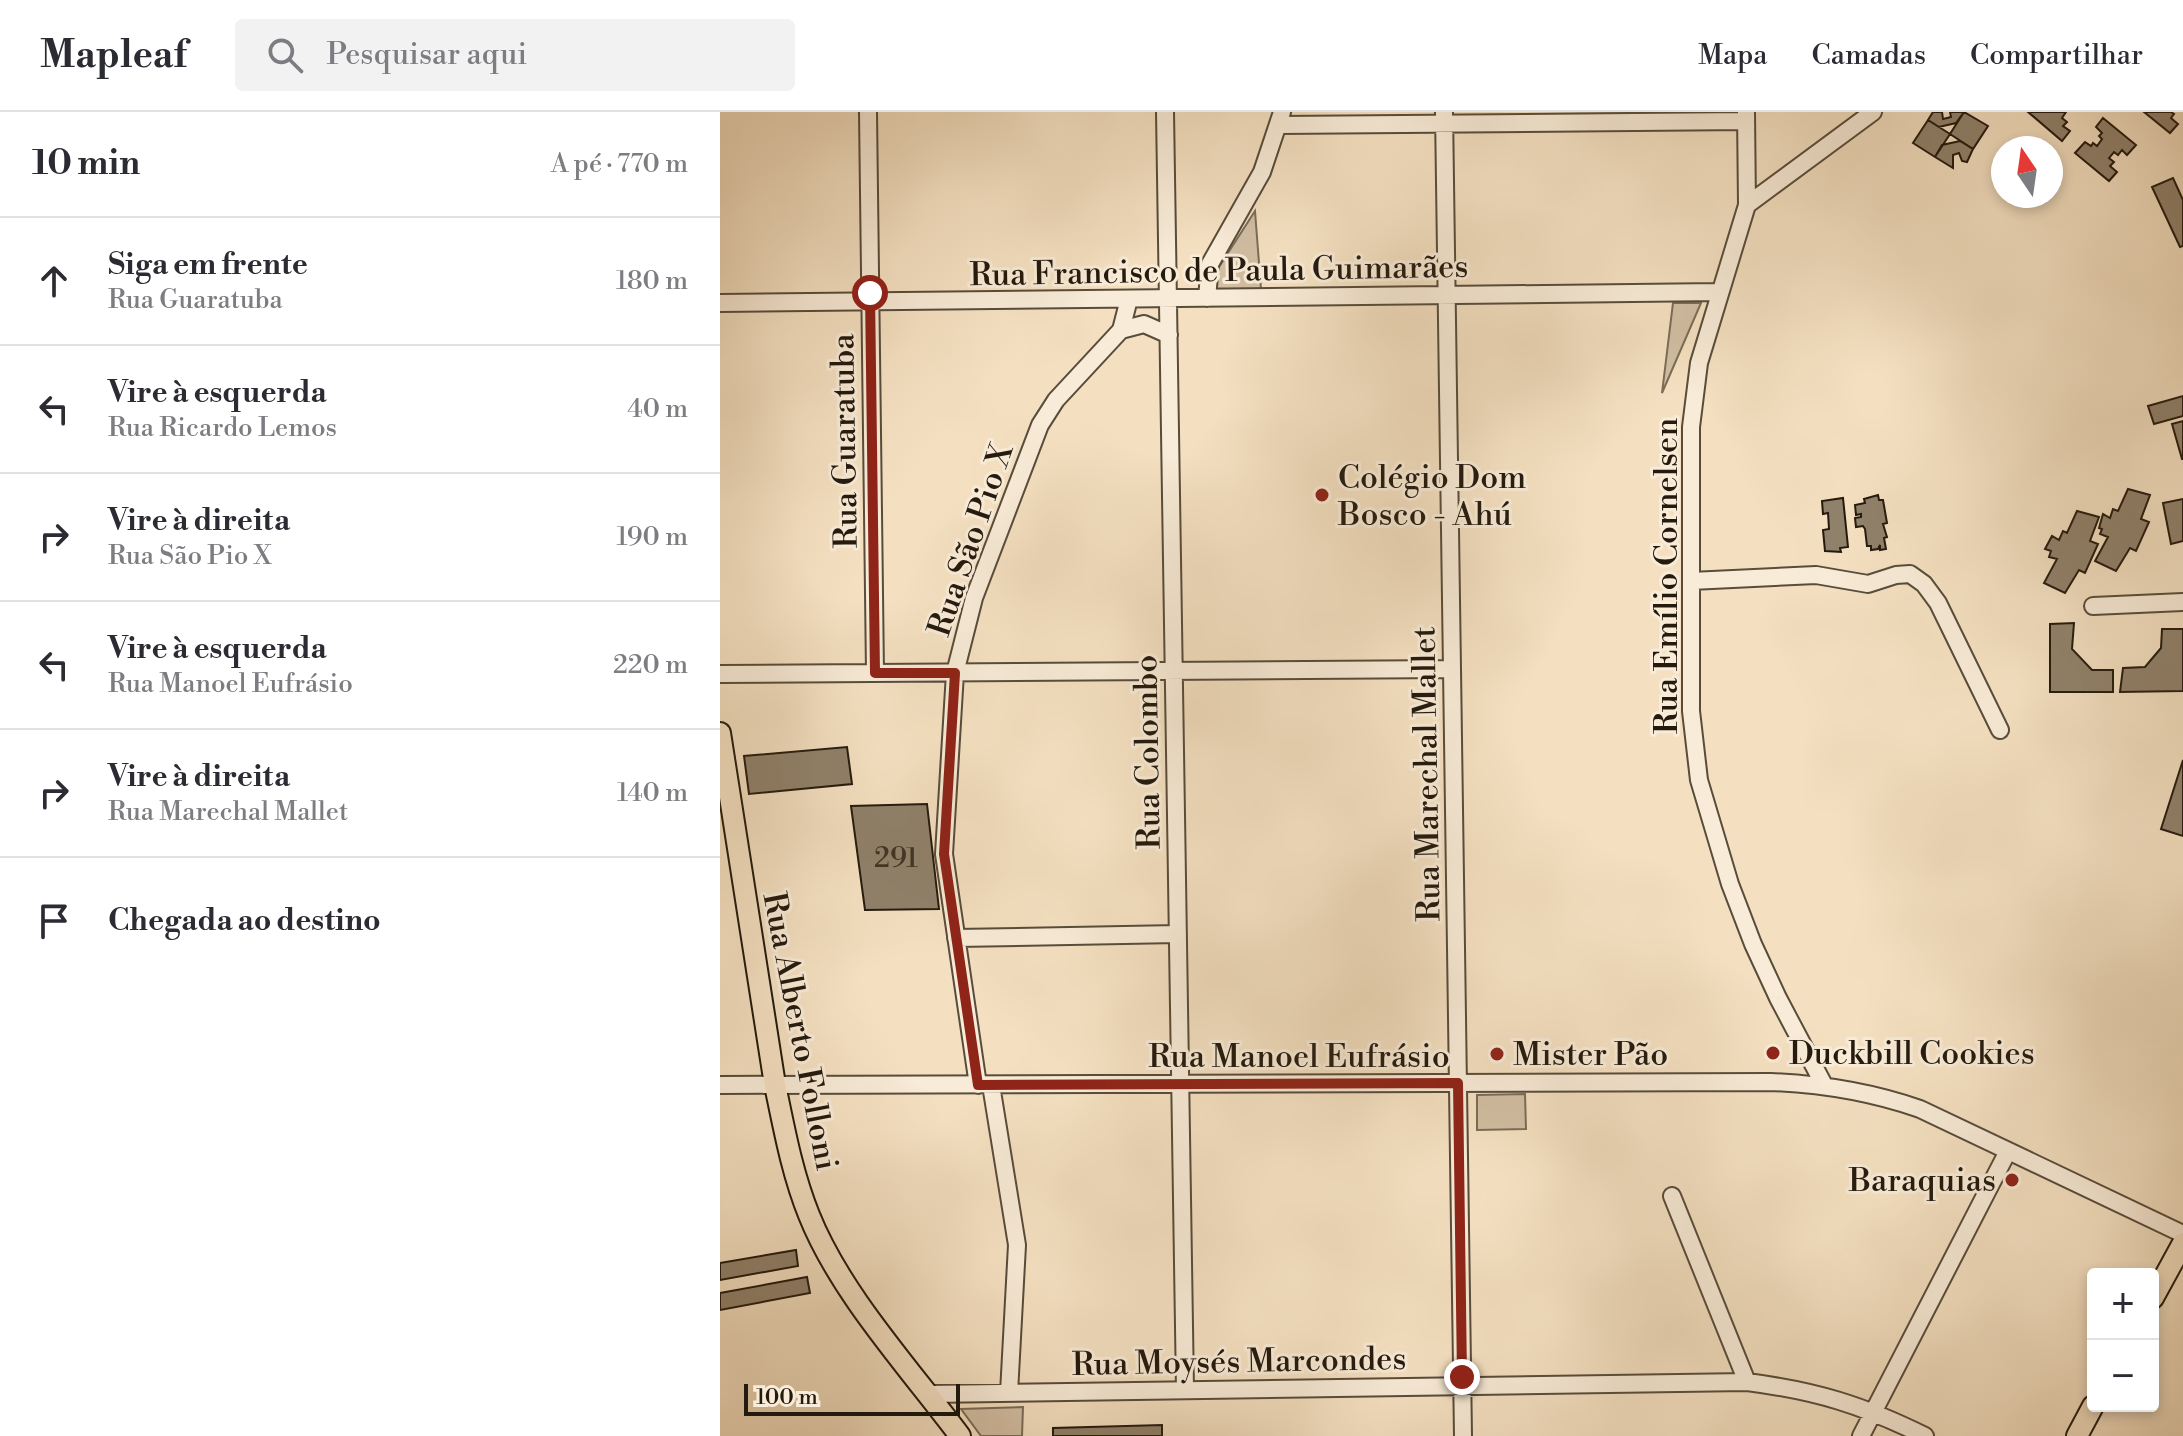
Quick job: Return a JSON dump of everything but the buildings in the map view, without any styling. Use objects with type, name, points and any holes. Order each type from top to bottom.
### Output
[{"type":"main road","name":"Rua Alberto Folloni","points":[[720,733],[775,1085],[796,1176],[809,1215],[844,1282],[960,1436]]},
{"type":"main road","points":[[2159,1287],[2183,1243]]},
{"type":"main road","points":[[2077,1436],[2090,1412]]},
{"type":"street","name":"Rua Guaratuba","points":[[868,112],[875,673]]},
{"type":"street","name":"Rua Colombo","points":[[1165,112],[1185,1390]]},
{"type":"street","points":[[1747,205],[1873,112]]},
{"type":"street","points":[[1207,298],[1210,264],[1254,188],[1281,118],[1746,117]]},
{"type":"street","name":"Rua Emílio Cornelsen","points":[[1746,117],[1747,205],[1719,292],[1694,392],[1691,427],[1694,745],[1711,826],[1753,944],[1824,1085]]},
{"type":"street","name":"Rua Marechal Mallet","points":[[1444,118],[1463,1436]]},
{"type":"street","name":"Rua Francisco de Paula Guimarães","points":[[720,303],[1719,292]]},
{"type":"street","name":"Rua São Pio X","points":[[1009,1393],[1017,1245],[945,869],[944,840],[955,673],[974,598],[1040,425],[1056,400],[1121,330],[1129,299]]},
{"type":"street","points":[[1121,330],[1144,324],[1169,335]]},
{"type":"street","points":[[1691,581],[1816,575],[1868,584],[1910,574],[1924,584],[1938,603],[2000,730]]},
{"type":"street","points":[[2093,606],[2183,602]]},
{"type":"street","points":[[720,674],[1452,669]]},
{"type":"street","points":[[956,938],[1178,934]]},
{"type":"street","name":"Rua Manoel Eufrásio","points":[[720,1085],[1771,1082],[1824,1085],[1920,1109],[2183,1234]]},
{"type":"street","points":[[1861,1436],[2008,1151]]},
{"type":"street","points":[[1672,1196],[1747,1382]]},
{"type":"street","name":"Rua Moysés Marcondes","points":[[928,1394],[1747,1382],[1803,1390],[1874,1411],[1925,1436]]},
{"type":"shaded area","points":[[1255,211],[1261,289],[1214,290],[1217,270]]},
{"type":"shaded area","points":[[1673,303],[1701,303],[1662,393]]},
{"type":"shaded area","points":[[1525,1094],[1526,1129],[1477,1130],[1477,1095]]},
{"type":"shaded area","points":[[1023,1407],[1022,1436],[981,1436],[961,1409]]},
{"type":"place","name":"Colégio Dom Bosco - Ahú","points":[[1322,495]]},
{"type":"place","name":"Duckbill Cookies","points":[[1773,1053]]},
{"type":"place","name":"Mister Pão","points":[[1497,1054]]},
{"type":"place","name":"Baraquias","points":[[2012,1180]]},
{"type":"route","points":[[870,293],[875,673],[955,673],[944,854],[978,1085],[1458,1083],[1462,1377]]}]
